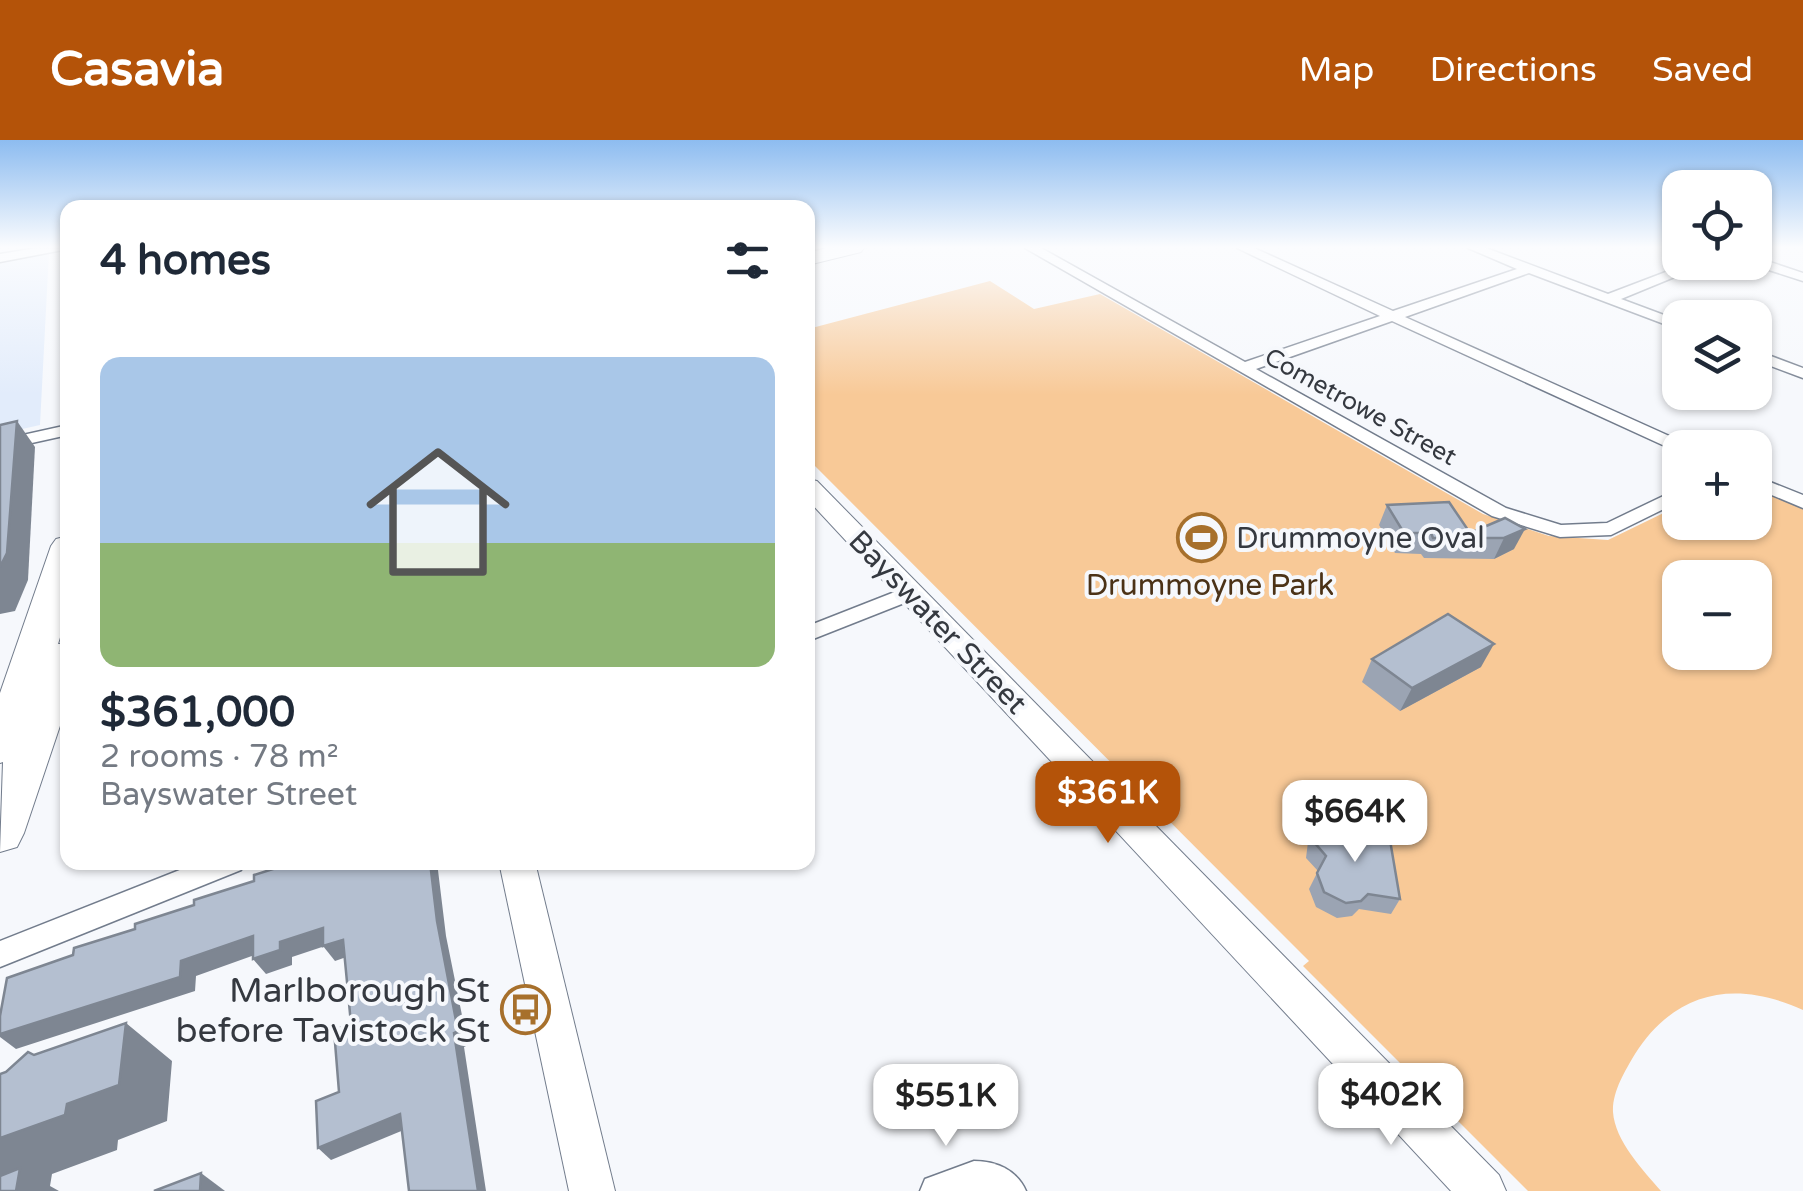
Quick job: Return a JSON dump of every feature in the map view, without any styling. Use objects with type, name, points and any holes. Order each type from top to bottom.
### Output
[{"type":"highway","points":[[0,748],[37,650],[60,573]]},
{"type":"highway","points":[[0,833],[60,665]]},
{"type":"street","name":"Cometrowe Street","points":[[1118,297],[1498,512],[1560,531],[1611,530],[1662,503]]},
{"type":"street","points":[[1352,297],[1662,439]]},
{"type":"street","points":[[1243,368],[1448,297]]},
{"type":"street","points":[[1603,297],[1662,319]]},
{"type":"street","points":[[1608,299],[1613,297]]},
{"type":"street","points":[[1772,361],[1803,373]]},
{"type":"street","points":[[0,445],[60,432]]},
{"type":"street","points":[[1772,488],[1803,502]]},
{"type":"street","name":"Bayswater Street","points":[[815,493],[1484,1191]]},
{"type":"street","points":[[815,631],[910,594]]},
{"type":"street","points":[[0,954],[212,870]]},
{"type":"street","points":[[519,870],[592,1191]]},
{"type":"street","points":[[938,1191],[953,1181],[994,1184]]},
{"type":"shaded area","points":[[0,297],[47,297],[40,425],[0,434]]},
{"type":"green space","name":"Drummoyne Park","points":[[929,297],[1015,297],[1034,309],[1087,297],[1105,297],[1483,514],[1549,536],[1608,540],[1662,514],[1662,540],[1772,540],[1772,493],[1803,507],[1803,1010],[1754,995],[1708,997],[1669,1016],[1651,1033],[1620,1082],[1613,1112],[1624,1144],[1661,1191],[1528,1191],[1303,966],[1309,961],[815,466],[815,327]]},
{"type":"building","points":[[17,421],[7,553],[0,567],[0,425]]},
{"type":"building","points":[[1449,502],[1470,533],[1505,518],[1525,529],[1504,538],[1433,538],[1431,533],[1404,533],[1387,505]]},
{"type":"building","points":[[1448,614],[1494,644],[1412,688],[1372,659]]},
{"type":"building","points":[[1334,823],[1356,835],[1390,840],[1400,899],[1368,894],[1361,901],[1346,903],[1324,892],[1317,873],[1326,856],[1314,842],[1316,827]]},
{"type":"building","points":[[270,870],[431,870],[458,1031],[454,1033],[478,1191],[409,1191],[400,1114],[318,1148],[316,1101],[339,1092],[334,1030],[351,1024],[343,940],[323,946],[323,928],[280,942],[280,950],[253,959],[253,936],[181,961],[180,977],[0,1034],[7,978],[73,955],[74,948],[135,929],[135,924],[194,905],[194,900],[254,881],[254,875]]},
{"type":"building","points":[[126,1023],[119,1085],[67,1104],[65,1115],[0,1138],[0,1074],[28,1052],[34,1055]]},
{"type":"building","points":[[20,1168],[16,1191],[0,1191],[0,1176]]},
{"type":"building","points":[[201,1173],[200,1191],[154,1191]]},
{"type":"place","name":"Drummoyne Oval","points":[[1201,538]]},
{"type":"place","name":"Marlborough St before Tavistock St","points":[[525,1010]]}]
